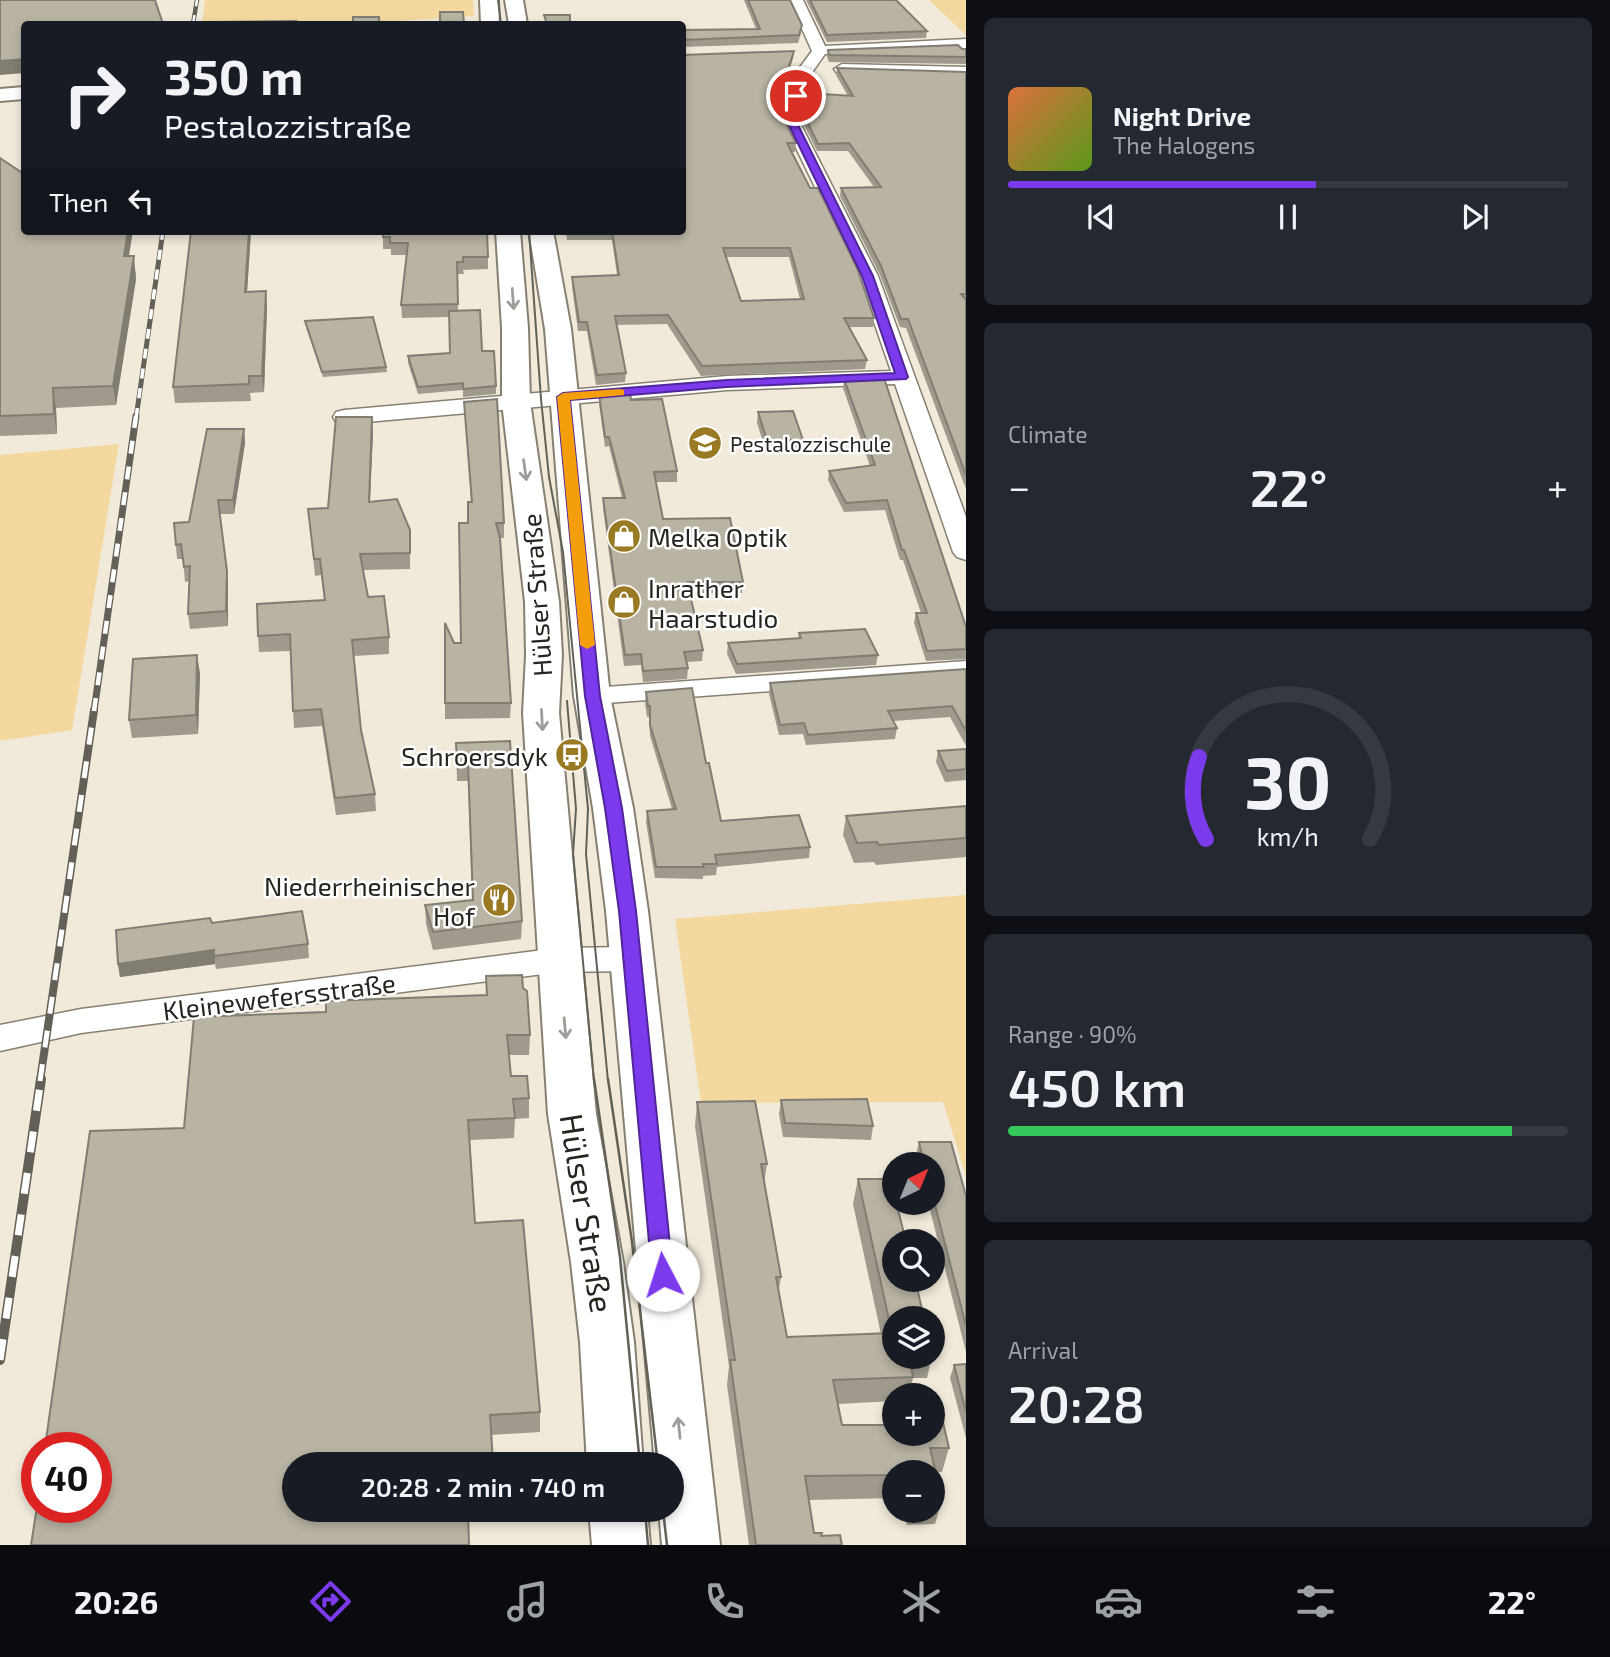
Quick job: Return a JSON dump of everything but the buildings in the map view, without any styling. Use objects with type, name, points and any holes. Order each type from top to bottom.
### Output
[{"type":"street","points":[[489,0],[489,21]]},
{"type":"street","points":[[514,0],[518,21]]},
{"type":"street","points":[[796,0],[820,51]]},
{"type":"street","points":[[801,60],[820,51],[966,44]]},
{"type":"street","points":[[801,60],[966,72]]},
{"type":"street","points":[[801,60],[790,119],[868,276],[966,552]]},
{"type":"street","points":[[0,95],[21,93]]},
{"type":"street","name":"Hülser Straße","points":[[508,235],[515,328],[516,402],[541,602],[544,655],[541,713],[572,1114],[597,1262],[607,1342],[614,1452]]},
{"type":"street","name":"Hülser Straße","points":[[542,235],[558,329],[592,696],[613,808],[632,959],[691,1545]]},
{"type":"street","points":[[344,416],[727,383],[902,377]]},
{"type":"street","points":[[592,696],[966,669]]},
{"type":"street","points":[[559,960],[632,959]]},
{"type":"street","name":"Kleinewefersstraße","points":[[0,1038],[81,1021],[559,960]]},
{"type":"street","points":[[619,1522],[621,1545]]},
{"type":"shaded area","points":[[205,0],[473,0],[474,16],[398,21],[202,21]]},
{"type":"shaded area","points":[[929,0],[966,0],[966,35]]},
{"type":"shaded area","points":[[119,444],[72,730],[0,741],[0,455]]},
{"type":"shaded area","points":[[966,895],[966,1176],[943,1102],[701,1103],[675,919]]},
{"type":"tram line","points":[[498,0],[501,21]]},
{"type":"tram line","points":[[529,235],[541,399],[549,477],[563,552],[588,809],[586,854],[608,1081]]},
{"type":"tram line","points":[[567,701],[576,809],[573,854],[594,1081]]},
{"type":"tram line","points":[[594,1079],[620,1257],[639,1452]]},
{"type":"tram line","points":[[608,1079],[632,1242],[656,1452]]},
{"type":"tram line","points":[[646,1522],[648,1545]]},
{"type":"tram line","points":[[664,1522],[667,1545]]},
{"type":"railway","points":[[194,21],[197,0]]},
{"type":"railway","points":[[136,418],[162,235]]},
{"type":"railway","points":[[94,711],[136,416]]},
{"type":"railway","points":[[40,1081],[94,710]]},
{"type":"railway","points":[[0,1360],[41,1079]]},
{"type":"slow traffic","points":[[587,645],[563,397],[620,392]]},
{"type":"place","name":"Pestalozzischule","points":[[705,443]]},
{"type":"place","name":"Melka Optik","points":[[624,536]]},
{"type":"place","name":"Inrather Haarstudio","points":[[624,602]]},
{"type":"place","name":"Schroersdyk","points":[[572,755]]},
{"type":"place","name":"Niederrheinischer Hof","points":[[499,900]]},
{"type":"route","points":[[663,1275],[627,911],[613,808],[592,696],[563,397],[727,383],[902,377],[868,276],[790,119],[796,96]]}]
